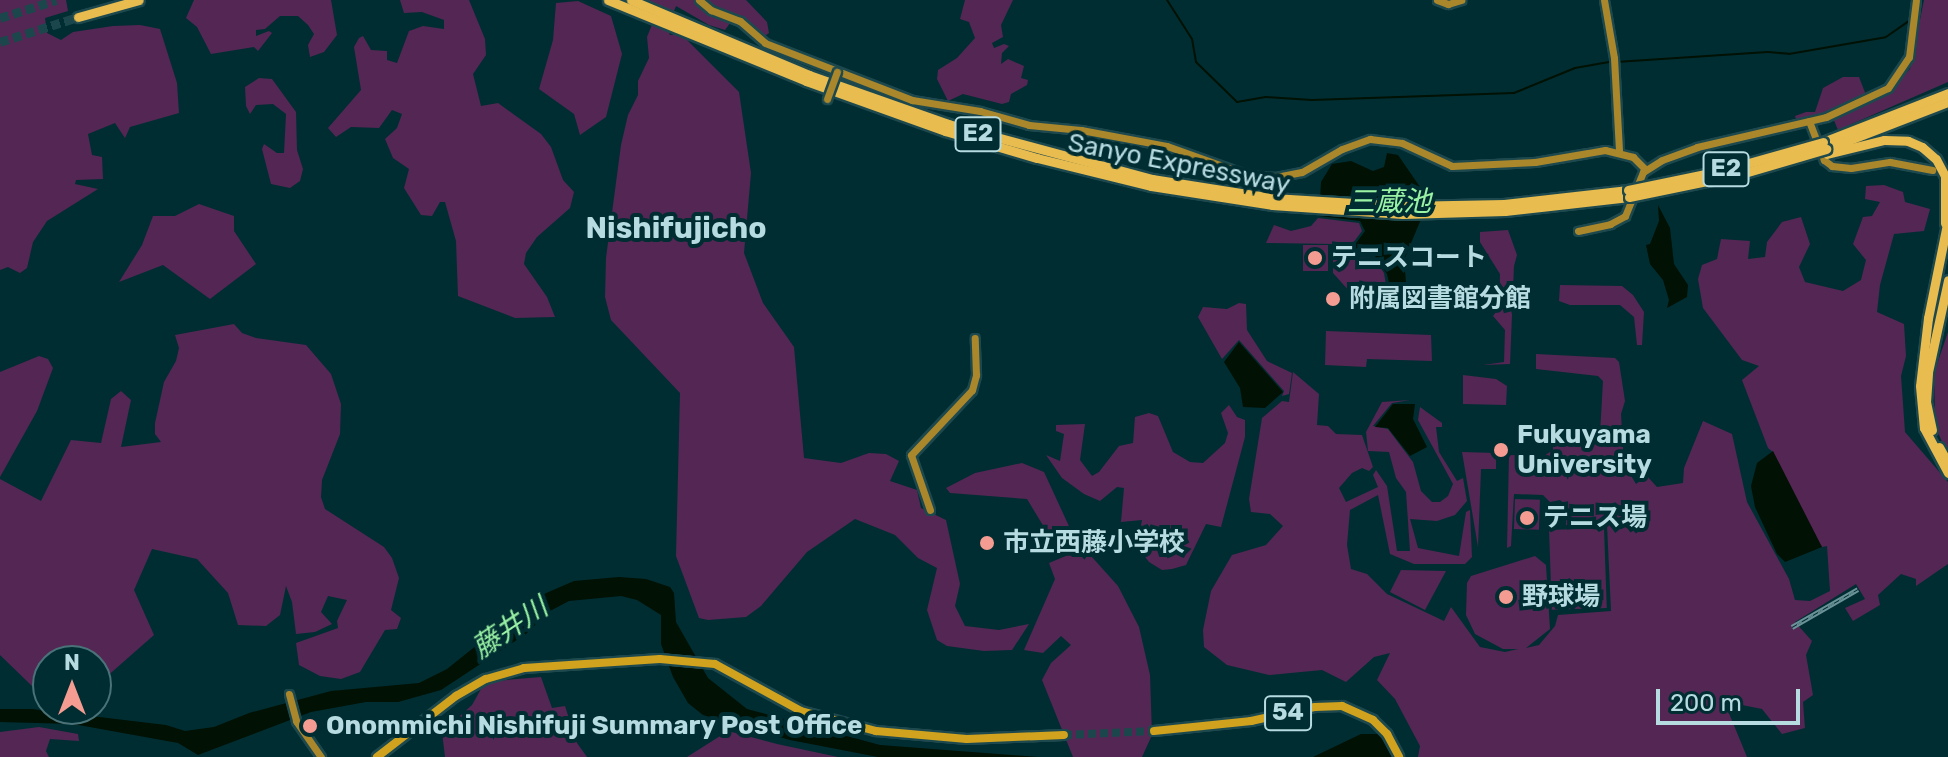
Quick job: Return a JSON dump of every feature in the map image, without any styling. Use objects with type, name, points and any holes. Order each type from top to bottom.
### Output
[{"type":"highway","points":[[78,17],[139,0]]},
{"type":"highway","name":"Sanyo Expressway","points":[[608,0],[660,16],[809,75],[996,139],[1152,179],[1311,206],[1440,210],[1628,194],[1741,174],[1825,148],[1948,102]]},
{"type":"highway","name":"Sanyo Expressway","points":[[631,0],[660,16]]},
{"type":"highway","name":"Sanyo Expressway","points":[[1628,194],[1825,148],[1850,133],[1948,90]]},
{"type":"highway","points":[[1825,148],[1884,140],[1908,141],[1922,147],[1936,159],[1945,176],[1944,235]]},
{"type":"highway","points":[[1948,219],[1922,358],[1920,401],[1932,447],[1948,473]]},
{"type":"highway","points":[[1948,280],[1926,387],[1930,426],[1948,463]]},
{"type":"main road","points":[[377,757],[456,696],[495,676],[524,668],[663,659],[709,662],[801,711],[876,731],[967,739],[1064,735]]},
{"type":"main road","name":"54","points":[[1154,731],[1251,721],[1315,707],[1342,706],[1373,720],[1387,734],[1399,757]]},
{"type":"street","points":[[699,0],[711,10],[740,21],[765,43],[912,100],[980,111],[1029,125],[1081,130],[1167,146],[1261,177],[1302,172],[1342,149],[1370,139],[1402,143],[1452,166],[1535,162],[1619,151],[1633,157],[1646,170]]},
{"type":"street","points":[[1437,0],[1448,4],[1461,0]]},
{"type":"street","points":[[1604,0],[1614,58],[1619,151]]},
{"type":"street","points":[[1578,231],[1610,224],[1625,216],[1633,202],[1637,182],[1646,170],[1697,147],[1845,111],[1888,88],[1897,79],[1909,57],[1916,0]]},
{"type":"street","points":[[827,99],[837,72]]},
{"type":"street","points":[[1809,121],[1824,160],[1832,166],[1851,168],[1890,162],[1932,170]]},
{"type":"street","points":[[930,510],[911,455],[972,390],[976,375],[975,338]]},
{"type":"street","points":[[289,694],[295,719],[321,757]]},
{"type":"shaded area","points":[[0,0],[66,0],[68,11],[45,18],[47,33],[61,40],[73,32],[113,26],[140,25],[160,29],[177,83],[179,113],[130,127],[125,138],[115,123],[88,134],[92,155],[102,157],[103,179],[76,180],[75,184],[98,189],[47,221],[33,242],[27,268],[20,273],[8,267],[0,270]]},
{"type":"shaded area","points":[[194,0],[331,0],[337,35],[324,52],[310,57],[308,45],[314,34],[308,25],[298,16],[280,16],[265,29],[256,30],[256,36],[269,31],[272,33],[258,51],[254,47],[211,54],[197,27],[186,18]]},
{"type":"shaded area","points":[[400,0],[469,0],[485,39],[486,55],[473,74],[481,106],[498,103],[541,134],[551,147],[563,180],[574,192],[570,208],[537,237],[526,253],[524,264],[547,297],[555,317],[515,318],[458,296],[456,241],[445,202],[440,202],[432,216],[421,215],[404,188],[409,169],[393,158],[385,139],[397,128],[402,114],[392,110],[379,128],[351,127],[336,137],[328,128],[361,90],[354,47],[359,38],[363,36],[371,50],[387,51],[387,60],[397,63],[409,31],[423,26],[444,29],[444,20],[422,12],[404,13]]},
{"type":"shaded area","points":[[646,0],[695,0],[707,10],[733,19],[725,30],[709,25],[676,6],[674,11]]},
{"type":"shaded area","points":[[703,0],[746,0],[767,22],[769,33],[762,38],[736,15]]},
{"type":"shaded area","points":[[965,0],[1013,0],[1001,25],[1003,37],[992,43],[994,48],[1004,44],[1009,46],[1002,53],[1001,64],[1008,59],[1024,66],[1021,78],[1028,80],[1027,85],[1011,94],[1009,102],[1002,104],[963,94],[948,101],[937,79],[938,70],[957,58],[975,38],[969,22],[960,19]]},
{"type":"shaded area","points":[[1924,0],[1948,0],[1948,82],[1838,130],[1833,118],[1883,96],[1910,69]]},
{"type":"shaded area","points":[[578,1],[611,16],[622,54],[606,117],[580,135],[574,114],[539,89],[553,40],[556,3]]},
{"type":"shaded area","points":[[653,22],[667,28],[670,35],[681,34],[739,92],[751,173],[744,253],[763,303],[794,347],[804,458],[841,463],[869,453],[886,454],[899,461],[890,481],[917,490],[921,508],[946,520],[960,584],[955,606],[965,626],[999,630],[1029,624],[1012,650],[984,651],[947,646],[937,640],[927,610],[937,568],[918,558],[895,535],[855,519],[807,552],[761,606],[746,617],[699,618],[676,556],[680,393],[611,320],[605,297],[606,258],[621,145],[628,115],[638,95],[638,81],[649,58],[647,37]]},
{"type":"shaded area","points":[[1843,77],[1859,77],[1866,95],[1823,114],[1796,119],[1795,116],[1815,112],[1823,88]]},
{"type":"shaded area","points":[[259,78],[272,79],[296,112],[297,150],[303,169],[300,181],[290,188],[271,184],[262,149],[264,144],[277,153],[284,153],[286,114],[273,104],[256,105],[250,114],[246,106],[245,87]]},
{"type":"shaded area","points":[[1884,185],[1903,192],[1905,202],[1930,209],[1924,231],[1894,234],[1880,285],[1877,312],[1904,324],[1906,356],[1901,376],[1905,432],[1948,482],[1948,564],[1916,586],[1916,579],[1901,574],[1878,595],[1880,605],[1853,621],[1845,608],[1865,599],[1856,584],[1795,622],[1812,641],[1806,655],[1813,695],[1803,702],[1805,728],[1782,734],[1762,709],[1737,704],[1726,706],[1747,757],[1418,757],[1420,746],[1395,699],[1377,680],[1390,653],[1374,657],[1346,682],[1322,670],[1269,675],[1227,665],[1204,647],[1203,630],[1211,591],[1232,555],[1266,545],[1283,526],[1270,514],[1251,512],[1249,499],[1262,418],[1282,401],[1289,402],[1293,372],[1319,394],[1317,425],[1328,426],[1336,434],[1362,435],[1373,467],[1369,471],[1362,468],[1352,473],[1339,488],[1346,502],[1378,487],[1373,475],[1376,470],[1387,486],[1397,551],[1410,551],[1406,492],[1396,478],[1389,452],[1368,451],[1366,432],[1382,402],[1410,400],[1392,403],[1373,426],[1388,429],[1413,462],[1421,491],[1432,502],[1440,502],[1448,496],[1453,484],[1418,420],[1420,407],[1442,423],[1442,427],[1436,427],[1439,452],[1457,481],[1463,478],[1467,501],[1455,515],[1437,521],[1410,519],[1418,548],[1459,556],[1466,512],[1470,510],[1472,557],[1465,564],[1414,564],[1390,554],[1378,495],[1350,510],[1347,545],[1351,569],[1367,574],[1387,594],[1444,621],[1451,607],[1480,647],[1505,652],[1518,649],[1503,649],[1475,634],[1466,615],[1467,583],[1471,576],[1535,556],[1546,565],[1550,629],[1526,648],[1539,645],[1555,626],[1558,615],[1611,611],[1607,525],[1566,525],[1567,506],[1560,500],[1550,502],[1543,495],[1514,494],[1511,546],[1507,548],[1509,455],[1544,456],[1553,450],[1553,436],[1610,436],[1600,434],[1603,381],[1598,376],[1536,369],[1536,354],[1615,358],[1619,362],[1625,401],[1621,414],[1624,464],[1636,484],[1647,476],[1657,487],[1683,483],[1684,468],[1703,421],[1732,434],[1747,502],[1789,579],[1795,600],[1810,601],[1830,591],[1827,546],[1822,547],[1806,522],[1773,452],[1768,448],[1742,380],[1759,366],[1742,360],[1703,308],[1698,279],[1702,265],[1717,259],[1721,239],[1750,241],[1748,259],[1765,257],[1767,242],[1782,222],[1801,217],[1810,244],[1799,267],[1805,282],[1843,291],[1861,280],[1866,260],[1853,244],[1863,217],[1872,216],[1880,202],[1865,199],[1866,186]]},
{"type":"shaded area","points":[[199,204],[234,216],[234,231],[256,264],[210,299],[163,265],[119,282],[142,245],[153,216],[175,216]]},
{"type":"shaded area","points":[[1318,218],[1359,223],[1362,231],[1350,247],[1349,257],[1374,258],[1384,273],[1389,303],[1370,311],[1349,310],[1350,292],[1333,273],[1333,244],[1266,243],[1274,225],[1291,231],[1311,226]]},
{"type":"shaded area","points":[[1508,230],[1517,255],[1510,364],[1483,365],[1504,362],[1505,330],[1493,316],[1499,308],[1500,274],[1480,242],[1480,232]]},
{"type":"shaded area","name":"テニスコート","points":[[1303,245],[1328,245],[1328,271],[1303,271]]},
{"type":"shaded area","points":[[1560,285],[1622,286],[1633,295],[1644,312],[1642,345],[1637,345],[1634,317],[1620,305],[1570,305],[1559,301]]},
{"type":"shaded area","points":[[1239,303],[1246,304],[1247,330],[1267,361],[1292,373],[1289,394],[1282,396],[1284,391],[1239,340],[1222,359],[1198,317],[1203,307],[1227,309]]},
{"type":"shaded area","points":[[234,324],[242,333],[256,338],[306,345],[331,374],[341,404],[340,434],[322,480],[321,497],[325,509],[384,547],[392,558],[399,578],[391,610],[401,618],[397,629],[385,630],[360,672],[341,679],[320,676],[299,665],[296,643],[338,628],[337,621],[347,600],[328,596],[321,612],[332,624],[315,632],[296,634],[292,602],[286,586],[280,615],[266,626],[238,625],[228,593],[197,559],[152,549],[134,590],[154,635],[112,672],[112,645],[32,645],[32,686],[0,655],[0,479],[41,501],[71,440],[101,443],[111,399],[121,391],[131,400],[121,447],[161,442],[155,434],[155,423],[164,382],[176,361],[179,348],[175,335]]},
{"type":"shaded area","points":[[1326,331],[1431,335],[1432,361],[1367,359],[1366,367],[1325,365]]},
{"type":"shaded area","points":[[1948,332],[1948,455],[1935,415],[1934,373]]},
{"type":"shaded area","points":[[39,356],[48,359],[53,368],[37,411],[0,477],[0,372]]},
{"type":"shaded area","points":[[1463,375],[1496,379],[1507,386],[1506,405],[1463,404]]},
{"type":"shaded area","points":[[1229,405],[1237,417],[1245,420],[1245,437],[1221,527],[1206,524],[1186,565],[1172,569],[1162,570],[1149,562],[1137,546],[1142,520],[1121,522],[1124,488],[1117,487],[1100,501],[1062,478],[1046,455],[1060,461],[1064,434],[1056,431],[1056,425],[1085,424],[1080,460],[1092,476],[1099,472],[1119,446],[1133,443],[1135,417],[1149,413],[1158,416],[1173,452],[1190,462],[1203,463],[1225,443],[1228,433],[1221,413]]},
{"type":"shaded area","points":[[1462,452],[1496,453],[1496,469],[1481,469],[1478,547]]},
{"type":"shaded area","points":[[1022,463],[1044,472],[1074,537],[1118,586],[1139,627],[1150,675],[1152,735],[1142,757],[1073,757],[1042,680],[1051,663],[1071,645],[1061,636],[1043,653],[1024,650],[1055,579],[1049,563],[1068,555],[1047,532],[1027,499],[950,493],[946,488],[975,473]]},
{"type":"shaded area","name":"テニス場","points":[[1515,499],[1540,500],[1539,530],[1514,529]]},
{"type":"shaded area","points":[[1604,528],[1607,608],[1552,610],[1549,530]]},
{"type":"shaded area","points":[[1401,570],[1446,571],[1425,610],[1390,592]]},
{"type":"shaded area","points":[[541,677],[552,708],[565,706],[577,743],[587,757],[445,757],[442,732],[472,705],[481,689],[495,681]]},
{"type":"shaded area","points":[[39,727],[78,734],[79,741],[50,739],[46,751],[49,757],[0,757],[0,732]]},
{"type":"shaded area","points":[[728,731],[777,744],[838,757],[687,757]]},
{"type":"water","name":"三蔵池","points":[[1387,153],[1398,155],[1429,200],[1404,260],[1407,293],[1398,299],[1392,296],[1387,274],[1375,256],[1357,255],[1351,250],[1365,231],[1360,221],[1319,216],[1321,182],[1332,164],[1351,161],[1373,171],[1384,167]]},
{"type":"water","points":[[1658,205],[1670,228],[1674,264],[1688,285],[1687,297],[1667,308],[1669,300],[1663,280],[1650,264],[1646,245],[1650,244],[1659,221]]},
{"type":"water","points":[[1239,342],[1283,392],[1265,408],[1243,407],[1240,388],[1224,362]]},
{"type":"water","points":[[1393,404],[1415,404],[1413,419],[1427,447],[1410,456],[1388,428],[1375,427]]},
{"type":"water","points":[[1773,451],[1822,547],[1785,562],[1777,554],[1755,507],[1751,486],[1757,463]]},
{"type":"water","name":"藤井川","points":[[619,577],[646,579],[670,587],[674,593],[676,622],[708,678],[747,709],[880,745],[1038,757],[878,757],[790,740],[703,715],[688,703],[673,677],[661,644],[661,615],[637,600],[621,596],[569,601],[550,611],[526,634],[441,690],[398,702],[366,702],[311,712],[198,755],[178,743],[79,725],[112,725],[112,719],[166,725],[185,731],[214,727],[249,713],[331,691],[419,683],[447,669],[537,597],[574,581]]},
{"type":"water","points":[[0,709],[32,709],[32,723],[0,722]]},
{"type":"water","points":[[1361,734],[1378,734],[1390,745],[1395,757],[1313,757]]},
{"type":"waterway","points":[[1167,0],[1192,39],[1196,62],[1237,102],[1266,97],[1312,100],[1514,93],[1575,68],[1610,62]]},
{"type":"waterway","points":[[1916,17],[1921,0]]},
{"type":"waterway","points":[[1616,62],[1768,52],[1789,54],[1886,37],[1910,20]]},
{"type":"tunnel","points":[[0,18],[56,0]]},
{"type":"tunnel","points":[[0,42],[78,17]]},
{"type":"tunnel","points":[[1064,735],[1154,731]]},
{"type":"railway","points":[[1792,627],[1858,589]]},
{"type":"place","name":"テニスコート","points":[[1315,258]]},
{"type":"place","name":"附属図書館分館","points":[[1333,299]]},
{"type":"place","name":"Fukuyama University","points":[[1501,450]]},
{"type":"place","name":"テニス場","points":[[1527,518]]},
{"type":"place","name":"市立西藤小学校","points":[[987,543]]},
{"type":"place","name":"野球場","points":[[1506,597]]},
{"type":"place","name":"Onommichi Nishifuji Summary Post Office","points":[[310,726]]},
{"type":"district","name":"Nishifujicho","points":[[676,228]]}]
